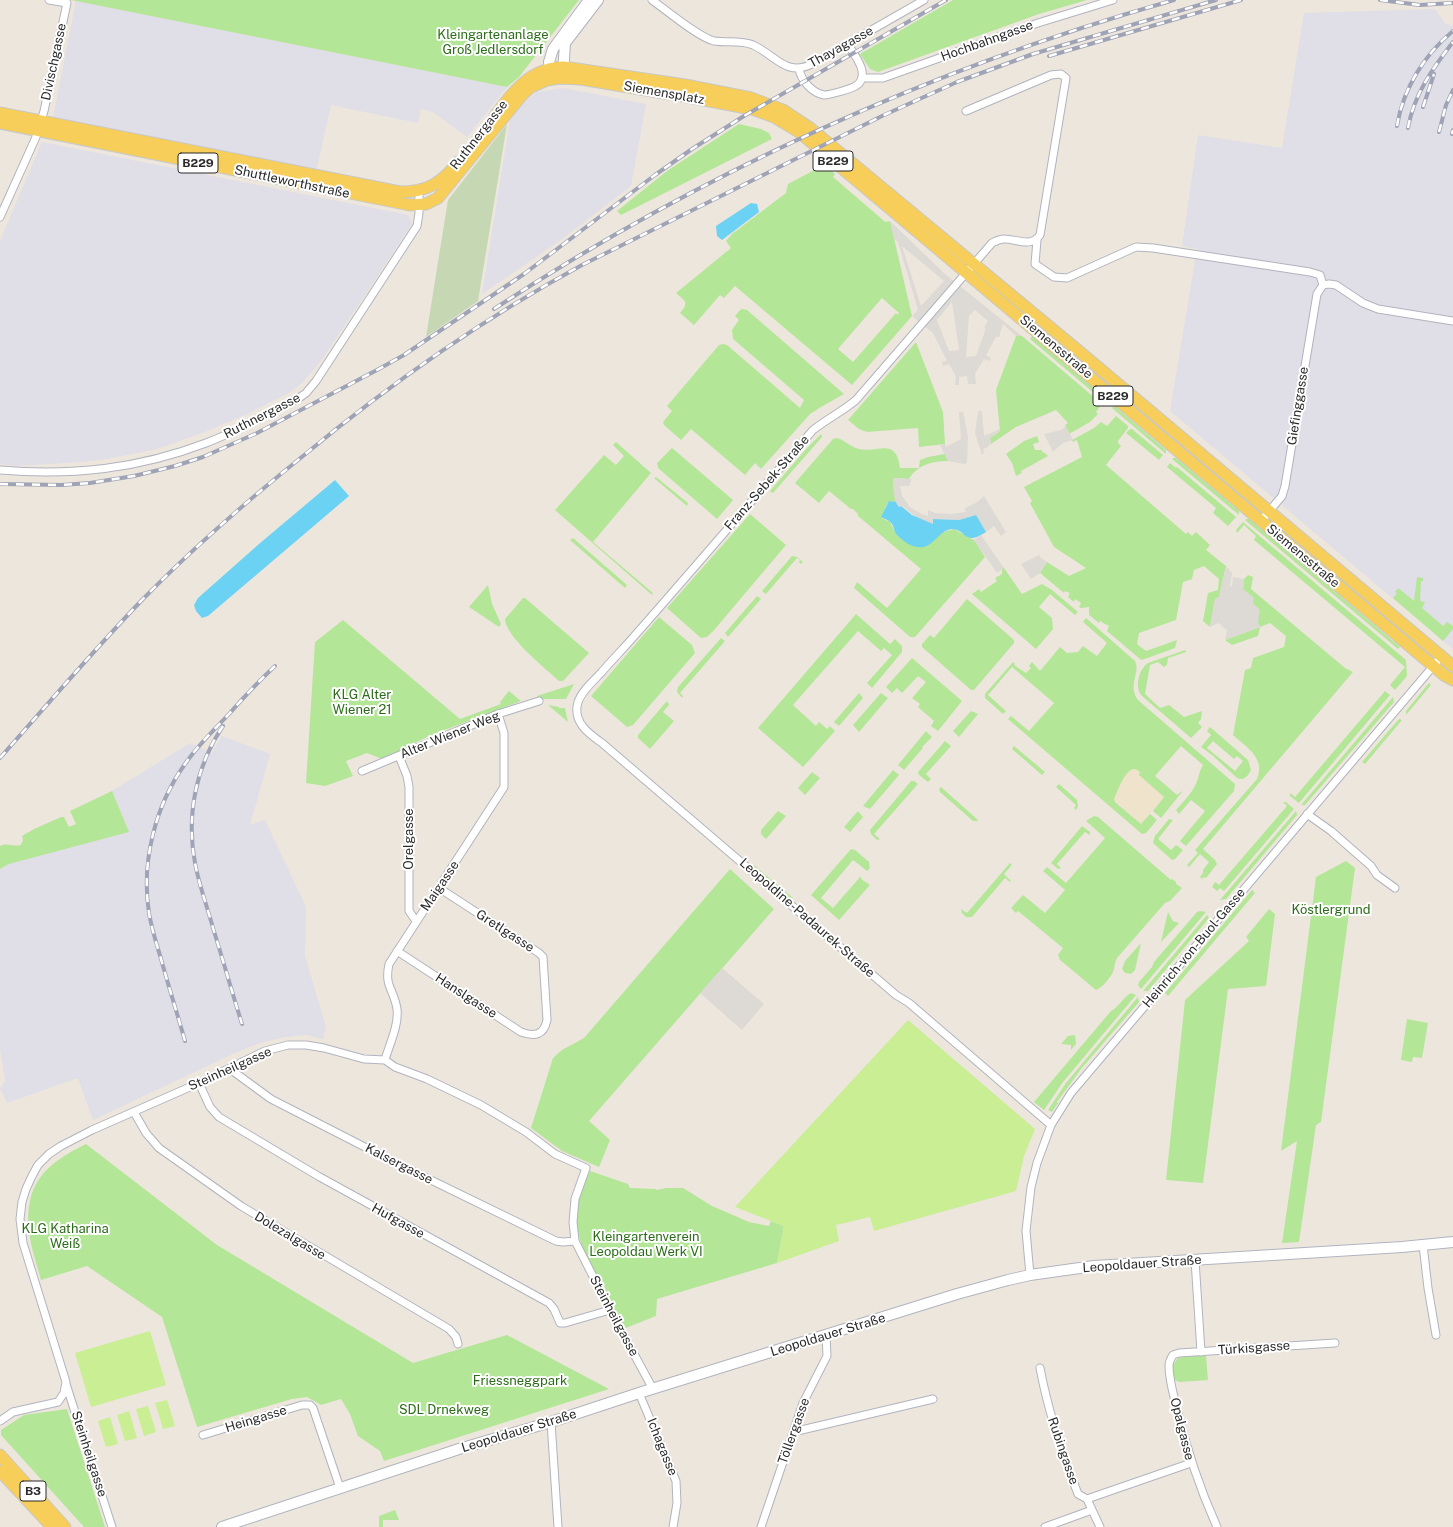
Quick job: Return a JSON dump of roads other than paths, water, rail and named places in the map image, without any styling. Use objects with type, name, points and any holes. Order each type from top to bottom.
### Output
[{"type":"main road","points":[[550,74],[550,56],[555,45],[589,0]]},
{"type":"main road","points":[[563,72],[564,48],[566,41],[598,0]]},
{"type":"main road","name":"Siemensplatz","points":[[550,74],[563,72],[596,81],[765,108]]},
{"type":"main road","name":"Ruthnergasse","points":[[419,191],[434,185],[450,173],[513,92],[533,75],[550,74]]},
{"type":"main road","name":"Ruthnergasse","points":[[420,205],[430,202],[442,194],[522,95],[550,74]]},
{"type":"main road","name":"Siemensstraße","points":[[765,108],[782,110],[810,128],[1453,666]]},
{"type":"main road","name":"Siemensstraße","points":[[765,108],[799,132],[1260,521],[1444,675],[1453,680]]},
{"type":"main road","name":"Shuttleworthstraße","points":[[0,113],[39,125],[378,200],[405,205],[420,205]]},
{"type":"main road","name":"Shuttleworthstraße","points":[[0,123],[39,125],[392,191],[419,191]]},
{"type":"main road","name":"Leopoldauer Straße","points":[[222,1527],[459,1449],[552,1422],[639,1393],[957,1294],[1030,1275],[1094,1266],[1453,1242]]},
{"type":"main road","name":"B3","points":[[0,1454],[65,1527]]},
{"type":"main road","name":"B3","points":[[0,1471],[52,1527]]},
{"type":"street","name":"Divischgasse","points":[[0,217],[39,125],[67,3],[49,0]]},
{"type":"street","name":"Thayagasse","points":[[652,0],[707,38],[755,46],[784,65],[799,69],[814,64],[924,0]]},
{"type":"street","name":"Hochbahngasse","points":[[862,78],[883,78],[1038,23],[1113,0]]},
{"type":"street","points":[[799,69],[803,80],[808,86],[820,94],[824,95],[857,85],[862,78],[861,67],[848,44]]},
{"type":"street","points":[[966,111],[1051,75],[1061,74],[1066,78],[1040,235],[1037,240],[1036,264],[1054,277],[1067,278],[1136,247],[1153,248],[1310,272],[1320,275],[1323,285],[1336,285],[1363,303],[1378,309],[1453,321]]},
{"type":"street","name":"Ruthnergasse","points":[[0,470],[41,473],[90,471],[114,468],[165,457],[207,443],[299,398],[306,393],[319,376],[409,240],[417,226],[420,205],[419,191]]},
{"type":"street","name":"Franz-Sebek-Straße","points":[[578,704],[584,692],[813,430],[856,400],[973,263],[992,243],[998,240],[1028,242],[1037,240]]},
{"type":"street","name":"Giefinggasse","points":[[1260,521],[1282,496],[1285,486],[1317,294],[1323,285]]},
{"type":"street","name":"Heinrich-von-Buol-Gasse","points":[[1030,1275],[1026,1231],[1030,1187],[1037,1162],[1051,1125],[1071,1093],[1441,657]]},
{"type":"street","name":"Alter Wiener Weg","points":[[362,771],[498,714],[539,701]]},
{"type":"street","name":"Leopoldine-Padaurek-Straße","points":[[578,704],[578,717],[582,726],[589,734],[602,743],[680,808],[896,996],[909,1003],[1051,1125]]},
{"type":"street","name":"Maigasse","points":[[384,1060],[396,1022],[397,1010],[388,984],[387,975],[389,964],[504,787],[504,733],[498,714]]},
{"type":"street","name":"Orelgasse","points":[[399,756],[407,776],[409,786],[409,911],[416,921]]},
{"type":"street","points":[[1307,814],[1330,831],[1371,866],[1377,874],[1395,888]]},
{"type":"street","name":"Gretlgasse","points":[[439,888],[539,953],[543,958],[547,1020],[546,1026],[538,1034]]},
{"type":"street","name":"Hanslgasse","points":[[397,951],[521,1032],[528,1035],[538,1034]]},
{"type":"street","name":"Steinheilgasse","points":[[112,1527],[23,1243],[20,1219],[22,1202],[38,1165],[49,1154],[61,1146],[265,1051],[288,1045],[306,1045],[324,1048],[364,1059],[384,1060],[395,1067],[427,1079],[482,1105],[526,1132],[555,1154],[586,1168],[575,1199],[573,1222],[575,1241],[610,1310],[653,1389]]},
{"type":"street","name":"Kalsergasse","points":[[230,1068],[271,1099],[394,1162],[556,1241],[575,1241]]},
{"type":"street","name":"Hufgasse","points":[[199,1083],[210,1107],[219,1116],[318,1176],[549,1303],[554,1309],[560,1323],[565,1324],[610,1310]]},
{"type":"street","name":"Dolezalgasse","points":[[134,1112],[146,1134],[159,1148],[241,1206],[449,1329],[456,1337],[458,1344]]},
{"type":"street","points":[[1423,1245],[1436,1335]]},
{"type":"street","points":[[1195,1260],[1201,1352]]},
{"type":"street","name":"Töllergasse","points":[[761,1527],[803,1403],[827,1356],[826,1336]]},
{"type":"street","name":"Türkisgasse","points":[[1201,1352],[1335,1343]]},
{"type":"street","name":"Opalgasse","points":[[1201,1352],[1173,1355],[1169,1365],[1184,1441],[1206,1504],[1217,1527]]},
{"type":"street","name":"Rubingasse","points":[[1040,1368],[1045,1396],[1078,1494],[1087,1499],[1100,1527]]},
{"type":"street","name":"Steinheilgasse","points":[[0,1421],[13,1412],[58,1402],[64,1393],[66,1382]]},
{"type":"street","name":"Ichagasse","points":[[639,1393],[676,1481],[677,1503],[673,1527]]},
{"type":"street","points":[[793,1432],[933,1399]]},
{"type":"street","name":"Heingasse","points":[[203,1435],[302,1405],[310,1405],[313,1408],[340,1488]]},
{"type":"street","points":[[552,1422],[558,1527]]},
{"type":"street","points":[[1087,1499],[1191,1464]]},
{"type":"street","points":[[1045,1527],[1092,1510]]},
{"type":"water","points":[[751,203],[757,204],[759,212],[722,240],[717,236],[716,226]]},
{"type":"water","points":[[335,480],[349,496],[208,616],[202,618],[196,611],[194,605],[198,598]]},
{"type":"water","points":[[889,501],[896,502],[899,507],[901,506],[912,515],[933,524],[933,519],[959,520],[976,515],[986,532],[979,536],[969,538],[957,530],[952,529],[944,532],[924,547],[912,546],[897,535],[891,523],[881,517]]},
{"type":"railway","points":[[0,484],[61,485],[90,483],[134,476],[175,466],[203,457],[257,433],[404,355],[524,274],[655,175],[692,149],[744,116],[946,0]]},
{"type":"railway","points":[[494,309],[573,259],[655,212],[737,169],[822,129],[908,92],[995,58],[1084,27],[1174,0]]},
{"type":"railway","points":[[0,758],[88,658],[142,600],[180,562],[220,526],[336,429],[403,378],[508,308],[582,265],[882,116],[957,82],[1033,54],[1216,0]]},
{"type":"railway","points":[[1049,56],[1241,0]]},
{"type":"railway","points":[[1380,0],[1420,5],[1453,3]]},
{"type":"railway","points":[[1397,126],[1404,99],[1416,74],[1433,51],[1453,31]]},
{"type":"railway","points":[[1408,128],[1415,104],[1425,82],[1453,42]]},
{"type":"railway","points":[[1423,107],[1434,74]]},
{"type":"railway","points":[[1439,132],[1446,105],[1453,90]]},
{"type":"railway","points":[[1452,134],[1453,130]]},
{"type":"railway","points":[[185,1041],[155,940],[149,913],[147,874],[153,835],[158,816],[166,798],[175,780],[190,757],[246,695],[275,666]]},
{"type":"railway","points":[[223,726],[214,741],[200,774],[193,809],[193,845],[195,863],[201,887],[242,1024]]},
{"type":"park label","name":"Kleingartenanlage Groß Jedlersdorf","points":[[493,42]]},
{"type":"park label","name":"KLG Alter Wiener 21","points":[[362,702]]},
{"type":"park label","name":"Köstlergrund","points":[[1331,910]]},
{"type":"park label","name":"KLG Katharina Weiß","points":[[65,1236]]},
{"type":"park label","name":"Kleingartenverein Leopoldau Werk VI","points":[[646,1244]]},
{"type":"park label","name":"Friessneggpark","points":[[520,1381]]},
{"type":"park label","name":"SDL Drnekweg","points":[[444,1410]]}]
